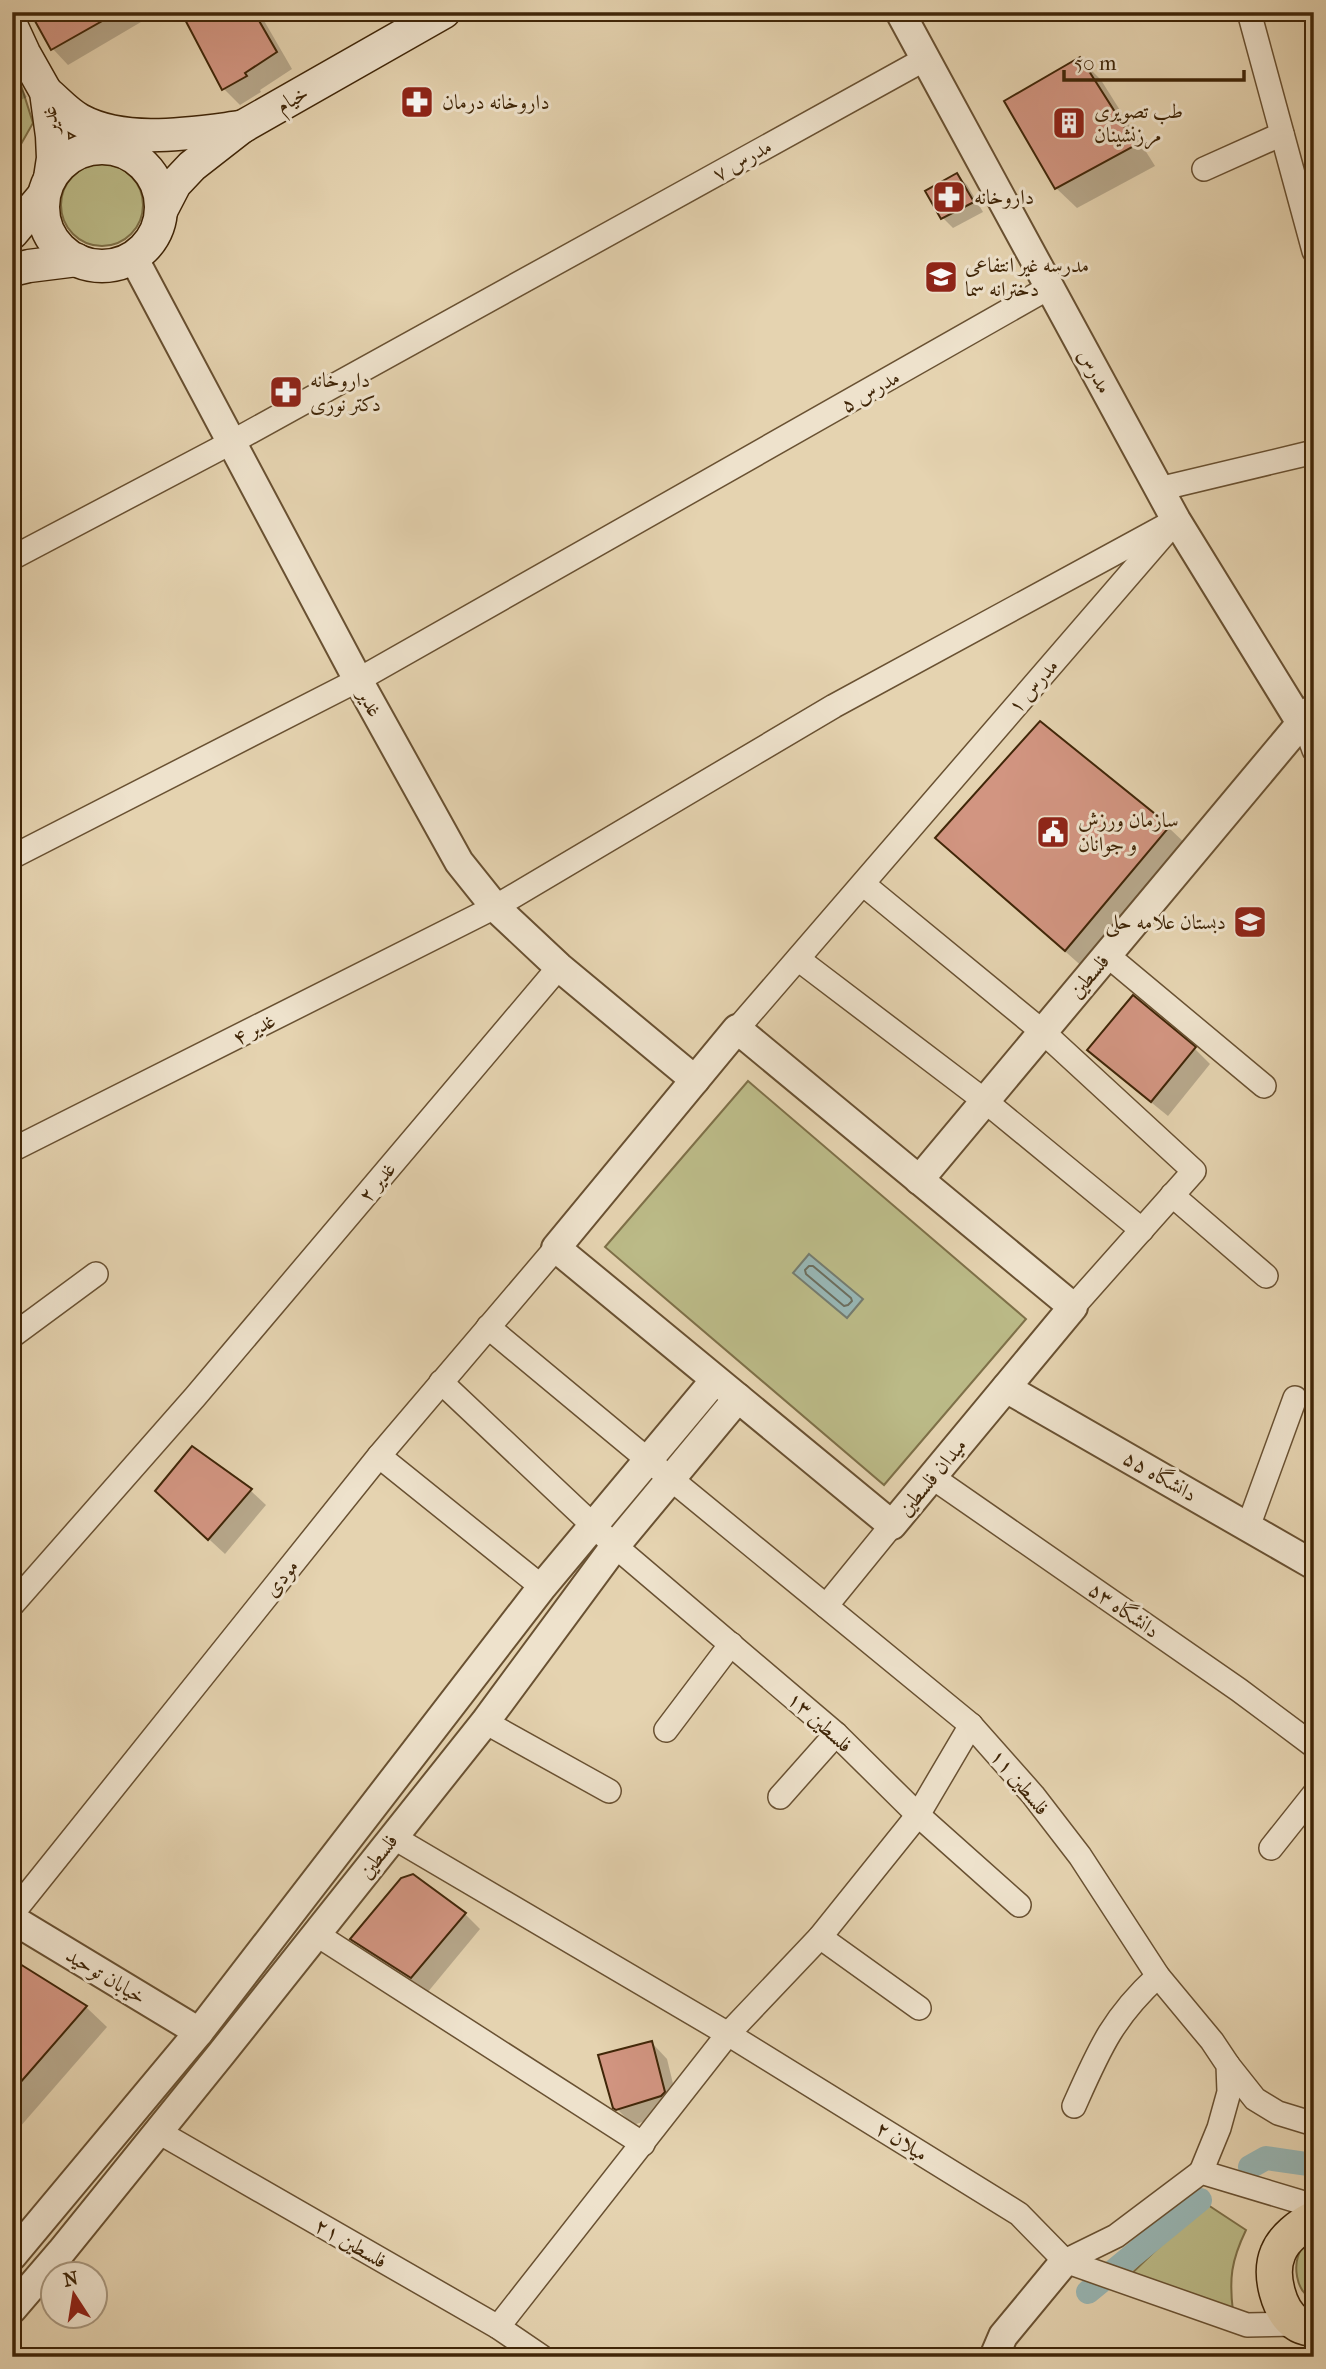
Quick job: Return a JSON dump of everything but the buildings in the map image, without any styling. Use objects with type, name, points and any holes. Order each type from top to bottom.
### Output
[{"type":"main road","name":"خیام","points":[[162,209],[175,184],[192,166],[242,127],[444,12]]},
{"type":"main road","name":"غدیر","points":[[12,27],[47,92],[52,136],[46,188]]},
{"type":"main road","points":[[47,92],[80,120],[110,130],[172,135],[242,127]]},
{"type":"main road","points":[[12,233],[62,163],[78,152],[98,147],[118,149],[137,158],[151,173],[159,190],[162,209],[158,228],[148,244],[133,257],[115,264],[54,262],[12,270]]},
{"type":"main road","points":[[46,188],[43,216],[49,234],[61,250],[77,261]]},
{"type":"main road","points":[[1306,2327],[1283,2309],[1275,2272],[1277,2254],[1287,2239],[1314,2219]]},
{"type":"street","name":"مدرس","points":[[900,12],[1176,520],[1306,717]]},
{"type":"street","points":[[1249,12],[1314,251]]},
{"type":"street","name":"مدرس ۷","points":[[12,558],[232,442],[925,59]]},
{"type":"street","points":[[1204,169],[1282,134]]},
{"type":"street","name":"غدیر","points":[[133,257],[358,680],[454,853],[495,907],[559,967],[695,1080]]},
{"type":"street","name":"مدرس ۵","points":[[12,857],[358,680],[690,494],[1049,287]]},
{"type":"street","points":[[1159,489],[1314,452]]},
{"type":"street","name":"غدیر ۴","points":[[12,1150],[495,907],[834,706],[1176,520]]},
{"type":"street","name":"مدرس ۱","points":[[737,1030],[1176,520]]},
{"type":"street","points":[[1306,717],[1314,750]]},
{"type":"street","name":"فلسطین","points":[[919,1180],[1306,717]]},
{"type":"street","points":[[556,1248],[737,1030],[1073,1307],[1194,1171],[1043,1032],[863,884]]},
{"type":"street","points":[[1107,955],[1264,1086]]},
{"type":"street","points":[[798,959],[985,1101],[1142,1230]]},
{"type":"street","name":"غدیر ۲","points":[[12,1605],[195,1397],[559,967]]},
{"type":"street","points":[[1172,1195],[1266,1276]]},
{"type":"street","name":"مودی","points":[[12,1914],[379,1456],[556,1248]]},
{"type":"street","name":"میدان فلسطین","points":[[556,1248],[892,1525],[1073,1307]]},
{"type":"street","points":[[12,1336],[96,1275]]},
{"type":"street","name":"فلسطین ۱۱","points":[[488,1326],[971,1726],[1033,1795],[1080,1856],[1158,1976],[1212,2040],[1255,2099],[1278,2113],[1314,2124]]},
{"type":"street","name":"فلسطین","points":[[12,2256],[200,2032],[542,1587],[715,1380]]},
{"type":"street","name":"فلسطین ۱۳","points":[[442,1382],[615,1546],[836,1734],[918,1815],[1018,1905]]},
{"type":"street","name":"دانشگاه ۵۵","points":[[1006,1388],[1314,1565]]},
{"type":"street","name":"فلسطین","points":[[12,2309],[61,2252],[316,1934],[485,1721],[615,1546],[738,1398]]},
{"type":"street","points":[[1248,1527],[1295,1398]]},
{"type":"street","points":[[379,1456],[542,1587]]},
{"type":"street","name":"دانشگاه ۵۳","points":[[932,1477],[1240,1690],[1314,1746]]},
{"type":"street","points":[[826,1606],[892,1525]]},
{"type":"street","points":[[666,1730],[731,1644]]},
{"type":"street","points":[[485,1721],[609,1791]]},
{"type":"street","points":[[498,2328],[728,2034],[820,1937],[918,1815],[971,1726]]},
{"type":"street","points":[[780,1797],[836,1734]]},
{"type":"street","points":[[1271,1848],[1314,1794]]},
{"type":"street","name":"میلان ۲","points":[[393,1837],[728,2034],[1019,2214],[1065,2261]]},
{"type":"street","name":"خیابان توحید","points":[[12,1919],[200,2032]]},
{"type":"street","points":[[316,1934],[643,2144]]},
{"type":"street","points":[[820,1937],[919,2008]]},
{"type":"street","points":[[1074,2106],[1101,2044],[1125,2010],[1158,1976]]},
{"type":"street","points":[[994,2357],[1003,2336],[1065,2261],[1116,2236],[1201,2172],[1219,2129],[1229,2092],[1228,2065]]},
{"type":"street","name":"فلسطین ۲۱","points":[[157,2131],[498,2328],[542,2357]]},
{"type":"street","points":[[1201,2172],[1314,2206]]},
{"type":"street","points":[[34,2230],[61,2252]]},
{"type":"street","points":[[1065,2261],[1247,2325],[1306,2327]]},
{"type":"shaded area","points":[[20,82],[33,123],[12,160],[12,86]]},
{"type":"shaded area","points":[[102,164],[118,167],[131,176],[140,189],[143,205],[140,221],[131,234],[118,243],[102,246],[86,243],[73,234],[64,221],[61,205],[64,189],[73,176],[86,167]]},
{"type":"shaded area","points":[[748,1081],[1026,1319],[884,1485],[605,1247]]},
{"type":"shaded area","points":[[1208,2205],[1246,2230],[1232,2270],[1233,2312],[1128,2277],[1181,2226]]},
{"type":"shaded area","points":[[1314,2235],[1314,2299],[1303,2291],[1296,2269],[1302,2248]]},
{"type":"water","points":[[809,1254],[863,1299],[847,1318],[793,1273]]},
{"type":"waterway","points":[[1250,2167],[1266,2158],[1314,2165]]},
{"type":"waterway","points":[[1088,2292],[1200,2200]]},
{"type":"place","name":"داروخانه درمان","points":[[417,102]]},
{"type":"place","name":"طب تصویری مرزنشینان","points":[[1069,123]]},
{"type":"place","name":"داروخانه","points":[[949,197]]},
{"type":"place","name":"مدرسه غیر انتفاعی دخترانه سما","points":[[941,277]]},
{"type":"place","name":"داروخانه دکتر نوری","points":[[286,392]]},
{"type":"place","name":"سازمان ورزش و جوانان","points":[[1053,832]]},
{"type":"place","name":"دبستان علامه حلی","points":[[1250,922]]}]
